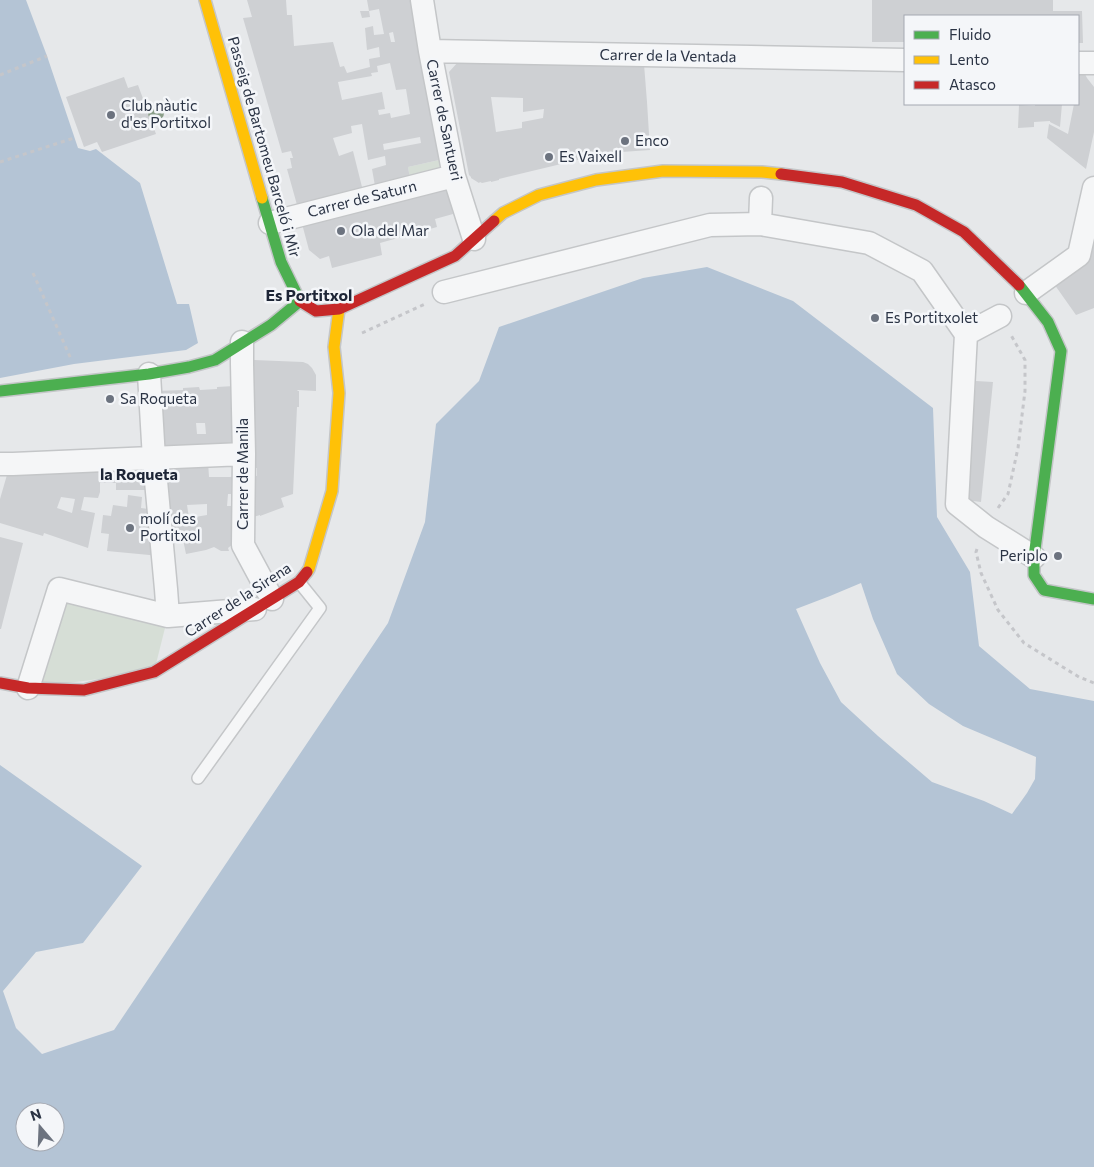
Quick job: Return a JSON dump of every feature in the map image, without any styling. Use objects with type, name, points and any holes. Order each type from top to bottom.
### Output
[{"type":"street","name":"Passeig de Bartomeu Barceló i Mir","points":[[205,0],[281,262],[300,301]]},
{"type":"street","name":"Carrer de Santueri","points":[[422,0],[454,176],[474,239]]},
{"type":"street","name":"Carrer de la Ventada","points":[[430,51],[904,60]]},
{"type":"street","points":[[1079,63],[1094,64],[1094,51]]},
{"type":"street","points":[[0,390],[149,374],[189,368],[215,360],[271,325],[300,301],[316,312],[339,309],[455,256],[503,213],[539,195],[596,180],[663,171],[762,172],[842,182],[916,205],[964,232],[1014,279],[1048,322],[1061,351],[1034,557],[1034,575],[1044,590],[1094,599]]},
{"type":"street","name":"Carrer de Saturn","points":[[270,223],[454,176]]},
{"type":"street","points":[[1026,293],[1079,255],[1091,210],[1094,188]]},
{"type":"street","points":[[760,224],[762,198]]},
{"type":"street","points":[[444,292],[710,225],[760,224],[869,243],[922,271],[966,334],[957,504],[986,527],[1034,557]]},
{"type":"street","name":"Carrer de la Sirena","points":[[0,683],[28,688],[84,690],[154,672],[299,582],[309,569],[332,491],[339,393],[334,346],[339,309]]},
{"type":"street","points":[[966,334],[1000,316]]},
{"type":"street","name":"Carrer de Manila","points":[[242,342],[243,545],[264,604]]},
{"type":"street","points":[[149,374],[154,459],[168,616]]},
{"type":"street","points":[[0,464],[244,454]]},
{"type":"street","points":[[28,688],[59,589],[168,616],[264,604]]},
{"type":"lane","points":[[198,778],[320,608],[299,582]]},
{"type":"path","points":[[0,74],[47,56]]},
{"type":"path","points":[[0,162],[74,138]]},
{"type":"path","points":[[33,273],[74,364]]},
{"type":"path","points":[[1000,316],[1025,360],[1025,391],[1018,448],[1008,494],[986,527],[976,552],[980,573],[998,610],[1024,643],[1079,677],[1094,683]]},
{"type":"shaded area","points":[[439,160],[442,177],[411,184],[408,167]]},
{"type":"shaded area","points":[[59,589],[168,616],[154,672],[28,688]]},
{"type":"water","points":[[0,0],[26,0],[78,148],[90,151],[96,149],[140,183],[177,304],[189,304],[198,343],[186,350],[74,364],[0,378]]},
{"type":"water","points":[[707,267],[793,301],[933,408],[937,517],[970,572],[979,646],[1030,689],[1094,701],[1094,1167],[0,1167],[0,765],[142,866],[83,943],[36,952],[3,991],[16,1028],[42,1054],[114,1030],[388,623],[425,522],[436,424],[479,381],[499,327],[643,278]]},
{"type":"pier","points":[[861,583],[873,619],[897,674],[929,704],[963,726],[1036,757],[1035,779],[1012,814],[984,801],[932,782],[841,702],[820,663],[796,609]]},
{"type":"building","points":[[247,0],[286,0],[287,15],[292,15],[294,46],[333,42],[340,67],[344,66],[347,73],[370,67],[369,59],[380,57],[379,47],[367,50],[365,28],[373,26],[374,35],[384,34],[379,9],[369,11],[367,0],[412,0],[447,175],[442,177],[439,160],[408,167],[411,184],[299,212],[287,169],[292,168],[290,158],[293,158],[291,151],[282,153],[243,18],[252,17]],"holes":[[[393,32],[395,42],[391,42],[389,33]],[[390,63],[396,90],[406,89],[410,114],[391,118],[390,113],[379,115],[378,110],[385,109],[382,92],[342,100],[338,82],[372,76],[371,73],[378,72],[377,66]],[[362,124],[368,160],[385,156],[386,165],[372,169],[375,186],[363,191],[353,151],[339,156],[333,138],[352,133],[351,126]],[[420,137],[421,143],[384,150],[383,144]]]},
{"type":"building","points":[[872,0],[1053,0],[1053,11],[1082,11],[1083,43],[1079,43],[1079,15],[904,15],[904,42],[872,42]]},
{"type":"building","points":[[360,11],[369,11],[370,17],[362,18]]},
{"type":"building","points":[[458,62],[644,64],[650,150],[607,153],[491,182],[479,183],[469,175],[449,72]],"holes":[[[491,97],[523,98],[523,112],[544,109],[543,118],[522,122],[522,128],[496,132]]]},
{"type":"building","points":[[1079,68],[1094,87],[1094,132],[1086,169],[1047,138],[1049,124],[1068,134],[1074,105],[1079,105]]},
{"type":"building","name":"Club nàutic d'es Portitxol","points":[[124,77],[128,88],[138,85],[156,134],[102,152],[97,142],[84,147],[66,97]]},
{"type":"building","points":[[1019,105],[1062,105],[1060,127],[1050,121],[1034,122],[1034,127],[1018,128]]},
{"type":"building","points":[[449,183],[454,207],[452,208],[453,214],[435,219],[437,227],[380,243],[382,255],[332,268],[329,256],[320,259],[309,250],[301,220]]},
{"type":"building","points":[[1094,239],[1094,308],[1076,315],[1052,281]]},
{"type":"building","points":[[254,360],[303,362],[308,364],[316,375],[316,391],[298,390],[297,391],[299,391],[299,407],[297,407],[293,494],[281,498],[284,507],[250,518],[251,475],[257,476],[257,468],[251,468]]},
{"type":"building","points":[[976,381],[993,382],[981,502],[965,500]]},
{"type":"building","points":[[234,386],[241,449],[160,452],[156,391],[183,390],[183,388],[199,387],[200,390],[217,389],[217,387]],"holes":[[[196,423],[205,423],[206,434],[197,434]]]},
{"type":"building","points":[[208,462],[209,477],[232,477],[231,494],[228,494],[227,506],[236,506],[233,544],[228,548],[229,551],[221,551],[214,547],[186,554],[181,530],[167,531],[162,464]],"holes":[[[207,504],[207,515],[189,518],[187,505]]]},
{"type":"building","points":[[150,464],[152,490],[116,490],[116,483],[100,483],[98,498],[84,497],[81,510],[95,513],[88,548],[44,533],[43,536],[0,523],[0,499],[9,468]],"holes":[[[61,497],[75,499],[72,513],[57,508]]]},
{"type":"building","name":"molí des Portitxol","points":[[128,495],[142,497],[141,508],[157,510],[160,556],[107,551],[109,534],[101,533],[103,515],[111,516],[113,505],[127,507]]},
{"type":"building","points":[[0,537],[23,543],[1,629],[0,629]]},
{"type":"traffic: fast","points":[[262,198],[281,262],[300,301]]},
{"type":"traffic: fast","points":[[1019,285],[1048,322],[1061,351],[1034,557],[1034,575],[1044,590],[1094,599]]},
{"type":"traffic: fast","points":[[0,391],[149,374],[215,360],[271,325],[300,301]]},
{"type":"traffic: slow","points":[[205,0],[262,198]]},
{"type":"traffic: slow","points":[[494,221],[503,213],[539,195],[596,180],[663,171],[762,172],[781,174]]},
{"type":"traffic: slow","points":[[307,572],[332,491],[339,393],[334,347],[339,309]]},
{"type":"traffic: jam","points":[[781,174],[842,182],[916,205],[964,232],[1019,285]]},
{"type":"traffic: jam","points":[[300,301],[316,311],[339,309],[455,256],[494,221]]},
{"type":"traffic: jam","points":[[0,683],[28,688],[84,690],[154,672],[299,582],[307,572]]},
{"type":"place","name":"Club nàutic d'es Portitxol","points":[[111,115]]},
{"type":"place","name":"Enco","points":[[625,141]]},
{"type":"place","name":"Es Vaixell","points":[[549,157]]},
{"type":"place","name":"Ola del Mar","points":[[341,231]]},
{"type":"place","name":"Es Portitxolet","points":[[875,318]]},
{"type":"place","name":"Sa Roqueta","points":[[110,399]]},
{"type":"place","name":"molí des Portitxol","points":[[130,528]]},
{"type":"place","name":"Periplo","points":[[1058,556]]},
{"type":"district","name":"Es Portitxol","points":[[309,295]]},
{"type":"district","name":"la Roqueta","points":[[139,474]]}]
